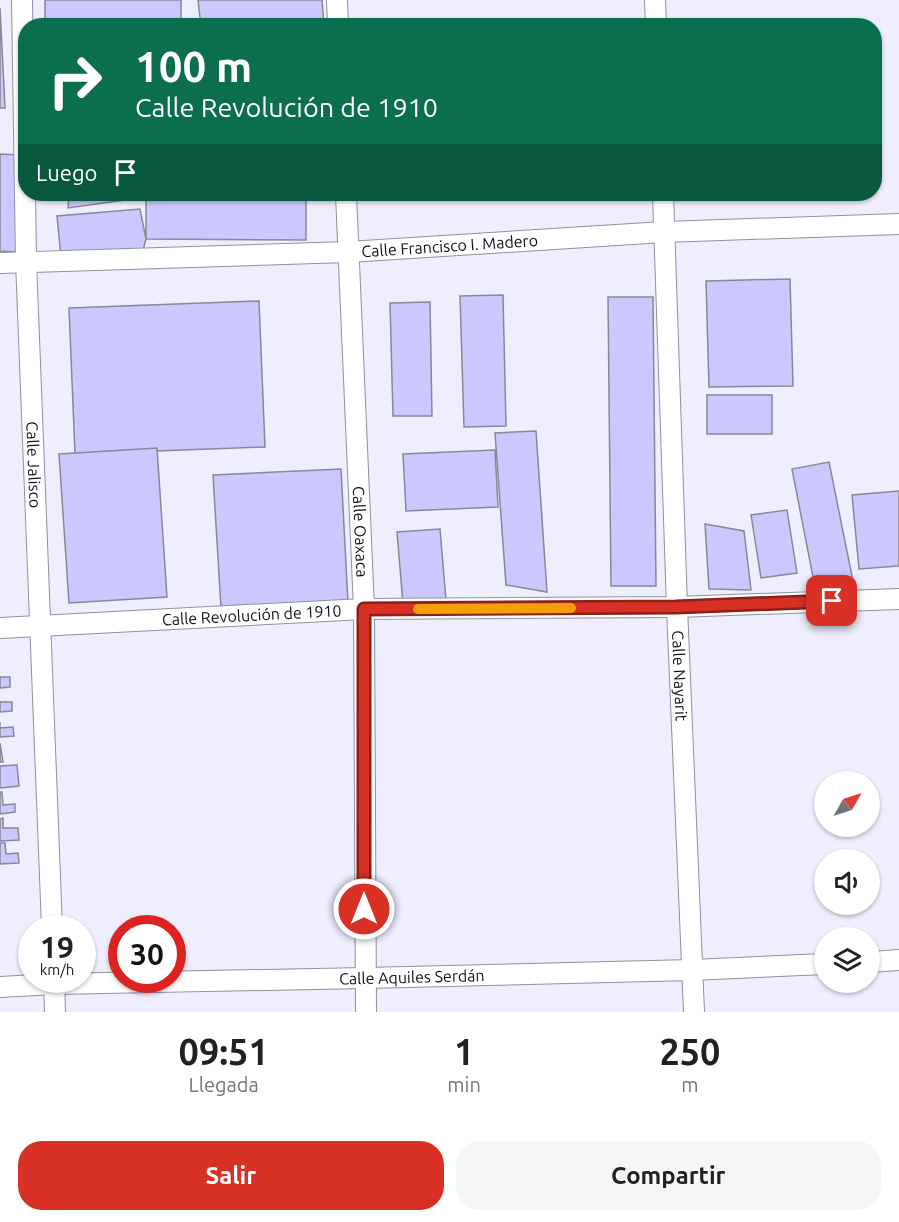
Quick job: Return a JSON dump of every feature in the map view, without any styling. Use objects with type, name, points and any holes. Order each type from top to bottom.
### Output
[{"type":"street","name":"Calle Jalisco","points":[[22,0],[22,18]]},
{"type":"street","points":[[337,0],[338,18]]},
{"type":"street","points":[[655,0],[656,18]]},
{"type":"street","name":"Calle Jalisco","points":[[25,201],[52,915]]},
{"type":"street","name":"Calle Oaxaca","points":[[346,201],[364,609],[366,1012]]},
{"type":"street","name":"Calle Nayarit","points":[[663,201],[676,607],[694,1012]]},
{"type":"street","name":"Calle Francisco I. Madero","points":[[0,263],[348,252],[664,232],[899,224]]},
{"type":"street","name":"Calle Revolución de 1910","points":[[0,628],[364,609],[676,607],[899,599]]},
{"type":"street","points":[[880,961],[899,960]]},
{"type":"street","name":"Calle Aquiles Serdán","points":[[96,981],[365,978],[692,970],[814,964]]},
{"type":"street","name":"Calle Aquiles Serdán","points":[[0,987],[18,985]]},
{"type":"street","points":[[54,993],[55,1012]]},
{"type":"building","points":[[45,0],[181,0],[181,18],[45,18]]},
{"type":"building","points":[[198,0],[322,0],[323,18],[200,18]]},
{"type":"building","points":[[0,8],[5,108],[0,108]]},
{"type":"building","points":[[0,154],[18,155],[16,252],[0,251]]},
{"type":"building","points":[[68,201],[118,201],[68,208]]},
{"type":"building","points":[[146,201],[306,201],[306,240],[146,239]]},
{"type":"building","points":[[140,209],[146,239],[143,250],[61,257],[57,216]]},
{"type":"building","points":[[790,279],[793,386],[709,387],[706,281]]},
{"type":"building","points":[[503,295],[506,426],[464,427],[460,296]]},
{"type":"building","points":[[608,297],[653,297],[656,586],[611,586]]},
{"type":"building","points":[[259,301],[265,447],[75,454],[69,308]]},
{"type":"building","points":[[430,302],[432,416],[393,416],[390,303]]},
{"type":"building","points":[[707,395],[772,395],[772,434],[707,434]]},
{"type":"building","points":[[536,431],[547,592],[506,585],[495,433]]},
{"type":"building","points":[[157,448],[167,597],[69,603],[59,454]]},
{"type":"building","points":[[495,450],[498,507],[406,511],[403,454]]},
{"type":"building","points":[[829,462],[856,596],[813,577],[792,469]]},
{"type":"building","points":[[341,469],[348,603],[221,608],[213,475]]},
{"type":"building","points":[[899,491],[899,566],[859,569],[852,495]]},
{"type":"building","points":[[787,510],[797,573],[761,578],[751,515]]},
{"type":"building","points":[[705,524],[744,531],[751,590],[709,589]]},
{"type":"building","points":[[440,529],[446,600],[403,604],[397,532]]},
{"type":"building","points":[[0,677],[10,677],[10,687],[0,688]]},
{"type":"building","points":[[0,702],[12,702],[12,711],[0,712]]},
{"type":"building","points":[[13,727],[14,736],[0,737],[0,728]]},
{"type":"building","points":[[0,743],[3,762],[0,762]]},
{"type":"building","points":[[17,765],[19,786],[0,788],[0,766]]},
{"type":"building","points":[[0,792],[2,792],[3,805],[15,804],[15,812],[0,814]]},
{"type":"building","points":[[3,818],[3,828],[18,828],[19,840],[0,841],[0,819]]},
{"type":"building","points":[[0,843],[5,843],[6,854],[18,853],[19,863],[0,864]]},
{"type":"slow traffic","points":[[418,609],[571,608]]},
{"type":"route","points":[[364,909],[364,609],[676,607],[832,601]]}]
